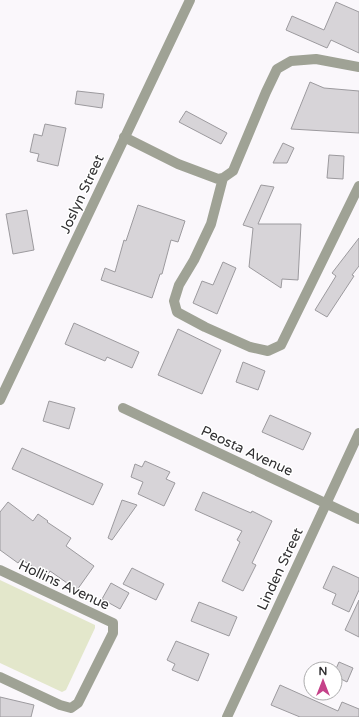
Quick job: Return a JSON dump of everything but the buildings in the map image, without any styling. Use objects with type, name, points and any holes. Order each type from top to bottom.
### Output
[{"type":"street","name":"Joslyn Street","points":[[0,400],[190,0]]},
{"type":"street","points":[[124,137],[178,164],[218,179],[223,178],[233,171],[277,69],[291,61],[316,59],[359,67]]},
{"type":"street","points":[[223,178],[211,224],[194,260],[179,285],[174,301],[177,312],[205,327],[250,347],[268,351],[281,345],[359,186]]},
{"type":"street","name":"Peosta Avenue","points":[[123,408],[359,519]]},
{"type":"street","name":"Linden Street","points":[[226,717],[359,433]]},
{"type":"street","name":"Hollins Avenue","points":[[0,570],[113,623],[113,633],[78,703],[71,708],[60,705],[0,677]]},
{"type":"green space","points":[[0,580],[95,625],[95,628],[66,690],[62,692],[0,663]]}]
